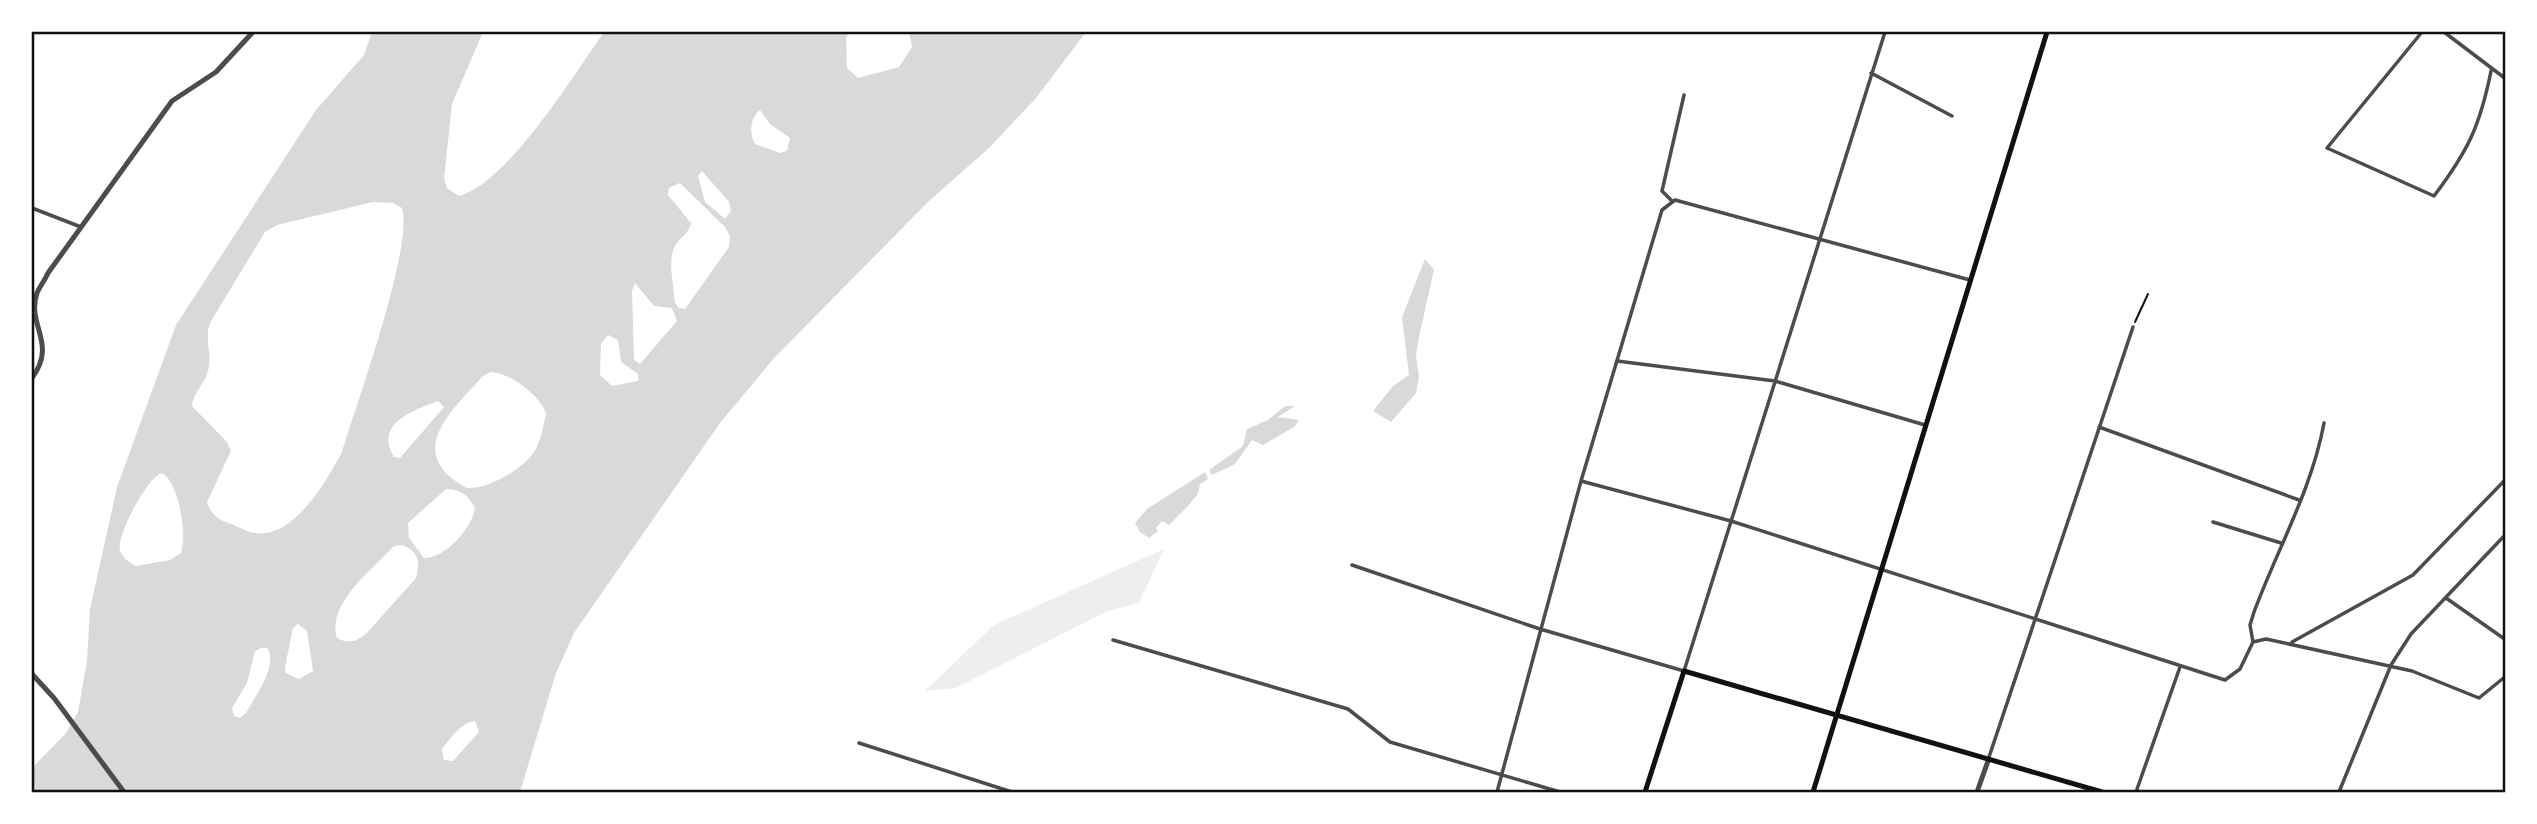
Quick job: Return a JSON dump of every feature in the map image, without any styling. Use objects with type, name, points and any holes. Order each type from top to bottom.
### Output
[{"type":"main road","points":[[1814,793],[2047,32]]},
{"type":"main road","points":[[1645,793],[1684,671],[2102,793]]},
{"type":"street","points":[[32,378],[38,369],[44,348],[36,311],[37,293],[172,101],[216,72],[253,32]]},
{"type":"street","points":[[1352,565],[1540,629],[1684,671],[1817,240],[1885,32]]},
{"type":"street","points":[[2422,32],[2380,79],[2327,148],[2434,196],[2468,147],[2482,116],[2491,71]]},
{"type":"street","points":[[2444,32],[2491,71],[2505,79]]},
{"type":"street","points":[[1871,73],[1952,116]]},
{"type":"street","points":[[1684,95],[1662,191],[1673,200],[1970,280]]},
{"type":"street","points":[[1497,793],[1581,481],[1661,211],[1673,200]]},
{"type":"street","points":[[32,208],[81,227]]},
{"type":"street","points":[[1977,793],[2133,327]]},
{"type":"street","points":[[1617,362],[1775,381],[1925,425]]},
{"type":"street","points":[[1581,481],[1731,521],[2225,680],[2240,669],[2253,642],[2250,625],[2254,612],[2299,500],[2324,423]]},
{"type":"street","points":[[2099,427],[2299,500]]},
{"type":"street","points":[[2290,643],[2413,575],[2505,479]]},
{"type":"street","points":[[2213,522],[2281,543]]},
{"type":"street","points":[[2339,793],[2391,665],[2411,634],[2505,534]]},
{"type":"street","points":[[2446,598],[2505,640]]},
{"type":"street","points":[[2253,642],[2266,639],[2391,665],[2448,684],[2479,698],[2505,676]]},
{"type":"street","points":[[1113,640],[1348,709],[1390,742],[1560,793]]},
{"type":"street","points":[[2136,793],[2180,667]]},
{"type":"street","points":[[32,674],[54,698],[124,793]]},
{"type":"street","points":[[859,743],[1012,793]]},
{"type":"path","points":[[2133,327],[2148,294]]},
{"type":"shaded area","points":[[372,32],[483,32],[452,104],[444,179],[447,188],[459,196],[478,187],[518,150],[558,99],[604,32],[850,32],[846,38],[847,68],[858,78],[899,67],[912,47],[909,32],[1086,32],[1036,98],[990,147],[928,202],[775,357],[720,423],[574,633],[556,673],[520,792],[32,792],[32,768],[66,733],[78,712],[87,661],[90,609],[117,487],[176,325],[316,110],[364,55]],"holes":[[[760,110],[770,124],[790,138],[787,151],[780,153],[755,144],[751,131],[754,117]],[[702,171],[729,202],[731,211],[725,219],[705,202],[698,176]],[[680,183],[725,227],[730,236],[729,247],[685,309],[679,308],[675,303],[671,259],[675,246],[691,223],[668,195],[669,188]],[[373,202],[393,203],[402,208],[400,255],[392,289],[342,452],[318,492],[296,517],[283,527],[255,533],[221,519],[214,515],[209,507],[207,502],[231,451],[227,442],[192,406],[194,396],[208,371],[208,333],[211,321],[265,232],[277,225]],[[635,283],[654,306],[672,308],[677,321],[640,364],[634,360],[632,291]],[[608,335],[618,340],[621,362],[638,374],[638,381],[612,386],[600,375],[601,344]],[[491,372],[515,381],[532,393],[546,414],[534,452],[522,465],[504,477],[484,486],[467,488],[448,475],[438,461],[435,447],[447,418],[483,376]],[[438,401],[444,407],[400,458],[394,457],[389,445],[389,435],[393,427],[408,414]],[[162,473],[168,478],[180,510],[183,545],[181,553],[170,560],[136,566],[122,555],[120,543],[128,520],[149,484]],[[446,489],[464,494],[475,508],[469,524],[449,547],[432,557],[424,558],[409,538],[408,523]],[[402,545],[415,554],[418,567],[416,578],[366,634],[359,639],[345,641],[337,638],[335,625],[338,613],[354,588],[394,546]],[[298,624],[307,631],[313,671],[299,679],[286,673],[293,628]],[[267,648],[270,655],[268,672],[255,698],[240,718],[234,716],[232,708],[247,683],[255,651]],[[475,721],[479,732],[453,761],[444,760],[442,749],[460,728]]]},
{"type":"shaded area","points":[[1425,259],[1434,270],[1416,355],[1419,377],[1416,393],[1391,422],[1373,411],[1393,386],[1409,375],[1402,317]]},
{"type":"shaded area","points":[[1285,406],[1295,406],[1278,417],[1299,420],[1294,427],[1263,445],[1252,440],[1235,464],[1212,475],[1209,470],[1243,446],[1247,429],[1268,420]]},
{"type":"shaded area","points":[[1205,472],[1208,479],[1200,484],[1198,494],[1169,525],[1162,521],[1156,528],[1158,531],[1149,538],[1140,532],[1135,523],[1147,509]]},
{"type":"shaded area","points":[[1164,549],[1139,603],[1108,611],[956,688],[925,691],[994,625]]}]
